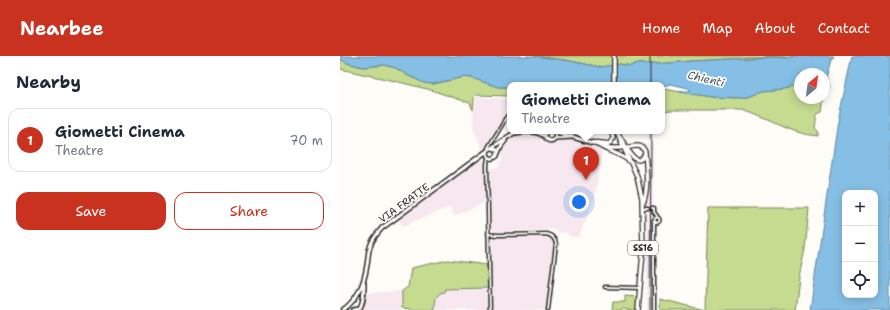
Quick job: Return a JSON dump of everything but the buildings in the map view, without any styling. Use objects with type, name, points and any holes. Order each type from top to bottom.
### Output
[{"type":"main road","points":[[614,56],[614,82]]},
{"type":"main road","name":"VIA FRATTE","points":[[361,307],[370,247],[382,228],[489,149],[512,134]]},
{"type":"main road","points":[[541,134],[549,140],[555,138],[575,137]]},
{"type":"main road","points":[[555,138],[556,134]]},
{"type":"main road","points":[[566,134],[610,148],[621,148]]},
{"type":"main road","points":[[593,142],[610,144],[613,139],[612,134]]},
{"type":"main road","points":[[618,134],[634,159],[641,159],[644,157],[645,153]]},
{"type":"main road","name":"SS16","points":[[618,134],[640,183],[643,206],[643,252],[638,310]]},
{"type":"main road","name":"VIA FRATTE","points":[[490,158],[496,157],[507,138]]},
{"type":"main road","points":[[598,144],[604,149],[625,158],[632,163]]},
{"type":"main road","points":[[629,147],[641,146],[645,153],[646,190],[643,206]]},
{"type":"main road","points":[[490,158],[487,154],[489,149],[496,149],[498,153]]},
{"type":"main road","points":[[481,156],[490,158]]},
{"type":"main road","name":"VIA FRATTE","points":[[342,310],[353,301],[364,281]]},
{"type":"main road","points":[[353,301],[359,301],[361,307],[353,310],[351,306],[353,301]]},
{"type":"street","points":[[489,149],[489,146],[507,117]]},
{"type":"street","points":[[490,158],[487,164],[490,310]]},
{"type":"street","points":[[643,206],[648,208]]},
{"type":"street","points":[[653,208],[660,220],[654,228]]},
{"type":"street","points":[[654,220],[658,217]]},
{"type":"street","points":[[654,220],[658,222]]},
{"type":"street","points":[[654,220],[654,310]]},
{"type":"street","points":[[488,234],[546,234],[554,237],[556,244],[548,310]]},
{"type":"street","points":[[605,287],[640,288]]},
{"type":"shaded area","points":[[474,97],[507,99],[507,110],[505,110],[506,116],[497,133],[482,150],[473,127]]},
{"type":"shaded area","points":[[538,134],[541,136],[542,143],[573,140],[602,149],[595,196],[579,237],[568,236],[568,233],[558,233],[551,229],[496,232],[492,230],[489,169],[500,166],[499,162],[502,161],[502,146],[504,142],[514,135]]},
{"type":"shaded area","points":[[648,134],[653,134],[652,310],[647,310],[648,208],[646,205]]},
{"type":"shaded area","points":[[481,158],[484,160],[485,165],[486,202],[454,216],[450,207],[403,226],[397,218]]},
{"type":"shaded area","points":[[546,235],[551,237],[554,244],[546,310],[492,310],[490,237]]},
{"type":"shaded area","points":[[488,288],[488,310],[435,310],[436,297],[445,289]]},
{"type":"shaded area","points":[[402,291],[402,310],[362,310],[366,293]]},
{"type":"green space","points":[[535,56],[795,56],[787,58],[771,57],[634,64],[631,66],[620,64],[600,67]]},
{"type":"green space","points":[[340,59],[347,63],[363,67],[384,65],[396,68],[424,83],[433,84],[464,77],[472,78],[498,87],[507,87],[507,96],[476,95],[474,97],[473,110],[470,103],[431,90],[340,69]]},
{"type":"green space","points":[[794,86],[794,104],[823,104],[822,112],[817,114],[815,128],[818,131],[818,136],[797,132],[742,110],[665,111],[665,89],[711,97],[743,98],[763,91]]},
{"type":"green space","points":[[708,208],[809,208],[805,249],[799,277],[795,310],[705,310]]},
{"type":"green space","points":[[448,260],[487,265],[488,288],[445,289],[444,292],[437,296],[435,301],[435,310],[402,308],[402,291],[408,287],[411,268]]},
{"type":"green space","points":[[625,296],[637,297],[636,308],[634,310],[612,310],[613,302],[625,302]]},
{"type":"green space","points":[[660,299],[705,310],[660,310]]},
{"type":"water","name":"Chienti","points":[[340,56],[535,56],[600,67],[620,64],[631,66],[634,64],[771,57],[787,58],[795,56],[834,56],[829,68],[794,68],[794,86],[763,91],[743,98],[711,97],[680,92],[691,91],[688,88],[671,84],[665,85],[665,82],[507,82],[507,87],[498,87],[472,78],[464,77],[433,84],[424,83],[396,68],[384,65],[363,67],[347,63],[340,59]]},
{"type":"water","points":[[852,56],[890,56],[890,310],[810,310],[838,121]]},
{"type":"railway","points":[[650,56],[650,82]]},
{"type":"railway","points":[[650,310],[651,134]]},
{"type":"place","name":"Giometti Cinema","points":[[586,180]]}]
